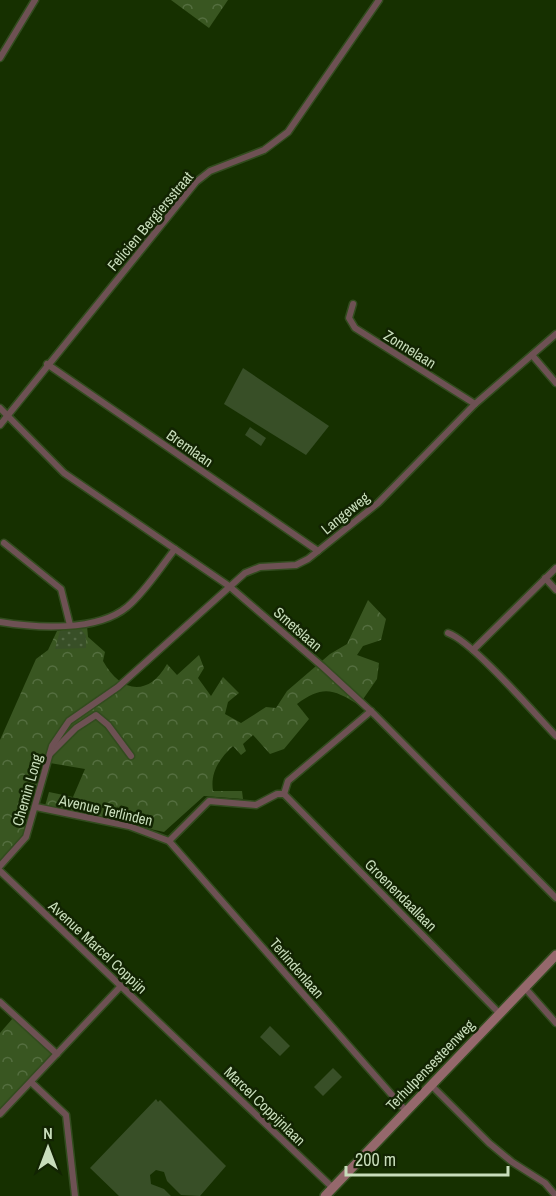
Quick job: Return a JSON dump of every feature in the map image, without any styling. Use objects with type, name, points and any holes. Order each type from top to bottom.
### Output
[{"type":"main road","name":"Terhulpensesteenweg","points":[[325,1196],[556,956]]},
{"type":"street","points":[[0,58],[35,0]]},
{"type":"street","name":"Felicien Bergiersstraat","points":[[0,425],[195,182],[210,171],[264,150],[288,132],[380,0]]},
{"type":"street","name":"Zonnelaan","points":[[353,304],[349,318],[355,328],[475,404]]},
{"type":"street","name":"Langeweg","points":[[130,676],[229,586],[251,569],[296,565],[318,551],[378,503],[475,404],[556,334]]},
{"type":"street","points":[[532,355],[556,383]]},
{"type":"street","name":"Bremlaan","points":[[48,364],[318,551]]},
{"type":"street","name":"Smetslaan","points":[[0,408],[64,473],[229,586],[371,711],[556,898]]},
{"type":"street","points":[[4,543],[62,589],[70,625]]},
{"type":"street","points":[[0,622],[30,627],[70,625],[102,619],[126,608],[175,549]]},
{"type":"street","points":[[472,650],[556,568]]},
{"type":"street","points":[[545,578],[556,590]]},
{"type":"street","points":[[448,633],[457,636],[472,650],[556,736]]},
{"type":"street","name":"Chemin Long","points":[[0,866],[26,837],[50,754],[59,734],[75,715],[112,692],[130,676]]},
{"type":"street","points":[[169,841],[209,801],[256,805],[277,794],[284,794],[288,781],[371,711]]},
{"type":"street","points":[[50,754],[75,728],[96,716],[108,724],[131,756]]},
{"type":"street","name":"Groenendaallaan","points":[[284,794],[500,1014]]},
{"type":"street","name":"Avenue Terlinden","points":[[36,807],[129,826],[169,841]]},
{"type":"street","name":"Terlindenlaan","points":[[169,841],[406,1111]]},
{"type":"street","name":"Avenue Marcel Coppijn","points":[[0,871],[181,1041]]},
{"type":"street","points":[[0,1114],[32,1083],[121,986]]},
{"type":"street","points":[[525,988],[556,1023]]},
{"type":"street","points":[[0,1002],[57,1054]]},
{"type":"street","name":"Marcel Coppijnlaan","points":[[181,1041],[333,1188]]},
{"type":"street","points":[[32,1083],[66,1115],[75,1196]]},
{"type":"street","points":[[431,1085],[489,1143],[512,1162],[545,1183],[555,1196]]},
{"type":"green space","points":[[171,0],[228,0],[209,28]]},
{"type":"green space","points":[[243,368],[329,426],[306,455],[224,404]]},
{"type":"green space","points":[[250,427],[266,438],[261,446],[245,435]]},
{"type":"green space","points":[[368,600],[386,619],[381,640],[363,646],[357,655],[379,663],[377,679],[359,705],[342,695],[328,691],[314,694],[297,704],[309,719],[284,749],[270,754],[253,735],[243,744],[246,751],[241,755],[233,746],[217,766],[212,784],[213,791],[242,791],[243,799],[204,796],[164,832],[45,806],[49,792],[73,797],[85,769],[50,763],[22,837],[0,863],[0,740],[36,659],[48,650],[57,631],[87,626],[88,637],[105,652],[103,661],[110,671],[126,685],[134,687],[151,682],[167,664],[177,675],[199,655],[204,668],[198,678],[211,696],[223,677],[239,693],[228,702],[225,714],[241,723],[266,707],[276,708],[287,691],[330,654],[347,644]]},
{"type":"green space","points":[[81,629],[86,636],[86,648],[55,649],[60,631]]},
{"type":"green space","points":[[13,1018],[55,1052],[0,1111],[0,1033]]},
{"type":"green space","points":[[270,1026],[290,1046],[280,1056],[260,1037]]},
{"type":"green space","points":[[333,1068],[342,1077],[323,1096],[314,1087]]},
{"type":"green space","points":[[156,1099],[158,1102],[160,1100],[226,1166],[200,1196],[181,1195],[167,1181],[164,1172],[156,1170],[150,1175],[151,1184],[164,1189],[171,1196],[119,1196],[90,1168]]}]
